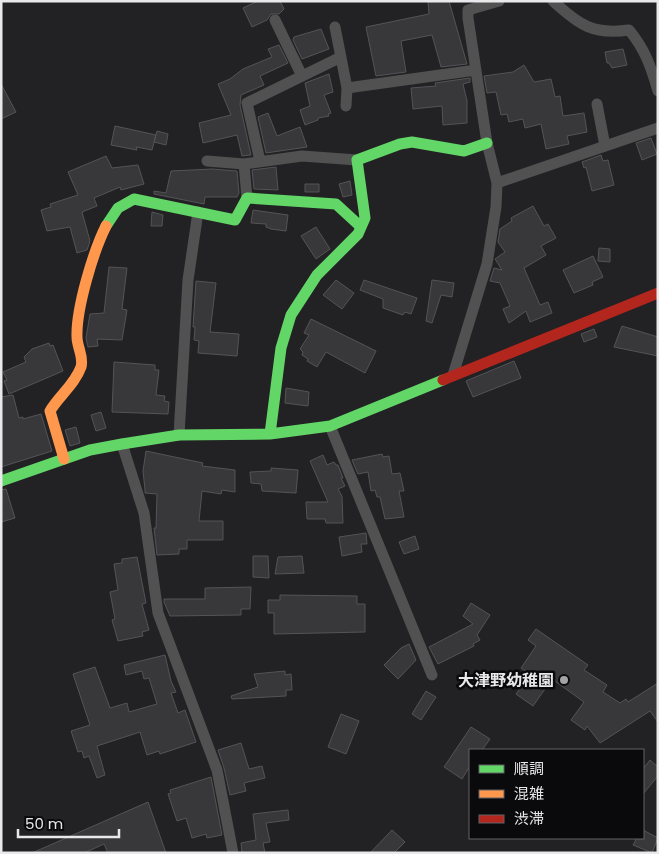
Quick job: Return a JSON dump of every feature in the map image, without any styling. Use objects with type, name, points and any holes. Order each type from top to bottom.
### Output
[{"type":"street","points":[[452,374],[486,264],[496,207],[497,183],[487,143],[468,10],[499,1]]},
{"type":"street","points":[[552,1],[570,17],[591,30],[609,33],[629,30],[650,61],[658,91]]},
{"type":"street","points":[[275,20],[302,76]]},
{"type":"street","points":[[335,27],[347,88],[346,106]]},
{"type":"street","points":[[260,162],[247,103],[341,57]]},
{"type":"street","points":[[347,88],[476,70]]},
{"type":"street","points":[[597,104],[605,146]]},
{"type":"street","points":[[497,183],[658,128]]},
{"type":"street","points":[[207,161],[244,164],[302,156],[357,160],[400,144],[412,142],[464,151],[487,143]]},
{"type":"street","points":[[270,434],[281,348],[290,316],[317,275],[358,234],[365,218],[365,202],[357,160]]},
{"type":"street","points":[[64,459],[50,411],[56,400],[78,374],[82,364],[77,338],[80,311],[106,225],[125,201],[134,199],[235,220],[247,198],[244,164]]},
{"type":"street","points":[[247,198],[336,204],[362,227]]},
{"type":"street","points":[[180,435],[188,280],[198,212]]},
{"type":"street","points":[[1,481],[90,450],[122,444],[180,435],[270,434],[330,426],[452,374],[658,293]]},
{"type":"street","points":[[330,426],[432,675]]},
{"type":"street","points":[[122,444],[144,513],[158,613],[217,770],[233,853]]},
{"type":"building","points":[[258,1],[280,1],[284,9],[279,14],[271,14],[267,20],[252,27],[243,8]]},
{"type":"building","points":[[449,1],[467,64],[441,67],[432,35],[401,41],[406,72],[376,76],[366,27],[429,14],[428,2]]},
{"type":"building","points":[[321,29],[329,49],[302,59],[293,40],[294,37]]},
{"type":"building","points":[[279,45],[288,63],[260,76],[264,85],[241,95],[240,105],[251,155],[242,156],[237,135],[203,143],[199,123],[231,115],[218,84],[230,79],[243,69],[272,57],[268,49]]},
{"type":"building","points":[[623,49],[627,65],[612,68],[607,63],[605,52]]},
{"type":"building","points":[[524,65],[534,82],[551,79],[555,97],[560,96],[563,116],[584,113],[587,132],[567,136],[569,144],[546,149],[541,124],[525,128],[523,119],[509,122],[507,114],[501,115],[496,92],[487,93],[484,76],[513,72]]},
{"type":"building","points":[[329,74],[333,92],[324,95],[331,113],[328,114],[329,116],[318,118],[318,120],[305,125],[300,110],[310,106],[305,83]]},
{"type":"building","points":[[470,78],[470,82],[463,84],[467,101],[467,123],[443,125],[442,106],[413,109],[411,88],[436,86],[435,83]]},
{"type":"building","points":[[1,84],[16,112],[1,119]]},
{"type":"building","points":[[268,113],[277,136],[300,127],[307,147],[266,153],[258,117]]},
{"type":"building","points":[[115,126],[156,135],[152,150],[136,147],[137,150],[111,145]]},
{"type":"building","points":[[157,131],[168,134],[166,145],[154,142]]},
{"type":"building","points":[[651,138],[657,154],[642,160],[636,143]]},
{"type":"building","points":[[601,155],[603,161],[608,160],[614,185],[592,191],[586,167],[584,168],[582,162]]},
{"type":"building","points":[[106,156],[112,168],[138,165],[144,184],[121,190],[120,187],[94,198],[97,206],[82,212],[90,241],[87,250],[77,253],[70,227],[47,231],[41,210],[51,207],[50,204],[78,195],[68,172]]},
{"type":"building","points":[[276,167],[278,190],[254,189],[252,170]]},
{"type":"building","points":[[212,169],[237,171],[239,193],[237,197],[205,197],[204,204],[154,194],[154,191],[166,193],[171,171]]},
{"type":"building","points":[[350,181],[352,195],[343,197],[339,184]]},
{"type":"building","points":[[305,184],[319,184],[319,192],[305,192]]},
{"type":"building","points":[[533,206],[544,226],[548,224],[556,238],[541,246],[546,255],[524,268],[540,305],[548,302],[552,313],[530,322],[526,311],[509,323],[503,309],[510,306],[500,283],[490,281],[494,268],[502,270],[495,259],[505,252],[498,242],[500,229],[512,221],[511,218]]},
{"type":"building","points":[[253,210],[288,215],[286,231],[271,229],[266,227],[266,224],[251,223]]},
{"type":"building","points":[[152,212],[163,215],[162,226],[151,226]]},
{"type":"building","points":[[316,227],[330,249],[316,259],[301,236]]},
{"type":"building","points":[[599,248],[610,249],[610,262],[598,261]]},
{"type":"building","points":[[593,256],[603,277],[592,282],[593,285],[574,293],[563,270]]},
{"type":"building","points":[[109,267],[127,268],[122,309],[127,310],[122,340],[97,339],[98,346],[88,347],[86,338],[90,314],[104,313]]},
{"type":"building","points":[[336,280],[354,293],[342,309],[323,295]]},
{"type":"building","points":[[364,280],[417,298],[411,314],[405,312],[403,315],[383,308],[383,299],[360,290]]},
{"type":"building","points":[[432,280],[454,283],[452,297],[441,295],[432,323],[426,321]]},
{"type":"building","points":[[196,281],[216,283],[210,332],[239,334],[237,356],[198,353],[199,341],[194,340],[195,327],[193,327]]},
{"type":"building","points":[[311,319],[376,351],[365,373],[326,352],[317,367],[307,361],[308,359],[302,355],[303,352],[300,349],[309,335],[304,333]]},
{"type":"building","points":[[622,326],[658,337],[658,356],[614,347]]},
{"type":"building","points":[[594,329],[597,337],[584,342],[581,334]]},
{"type":"building","points":[[49,343],[50,346],[53,345],[63,371],[9,394],[4,381],[7,380],[3,372],[26,362],[24,357],[32,349]]},
{"type":"building","points":[[514,361],[521,378],[473,397],[466,381]]},
{"type":"building","points":[[114,362],[155,365],[155,370],[159,370],[156,395],[165,396],[164,401],[169,402],[168,414],[112,412]]},
{"type":"building","points":[[286,388],[309,392],[308,406],[285,403]]},
{"type":"building","points":[[13,395],[19,418],[23,417],[23,419],[41,414],[52,451],[1,467],[1,397]]},
{"type":"building","points":[[101,412],[106,428],[96,431],[91,415]]},
{"type":"building","points":[[76,427],[80,443],[70,446],[65,430]]},
{"type":"building","points":[[146,451],[203,463],[202,466],[235,470],[235,492],[222,490],[221,494],[202,491],[199,521],[223,521],[223,540],[187,540],[187,549],[179,549],[179,554],[157,555],[154,528],[156,528],[157,494],[145,493],[143,471]]},
{"type":"building","points":[[382,454],[383,457],[389,456],[392,474],[400,473],[404,491],[399,491],[404,517],[385,519],[380,497],[377,497],[375,490],[371,491],[368,472],[358,474],[352,460]]},
{"type":"building","points":[[323,455],[327,465],[334,462],[338,465],[343,478],[341,478],[345,486],[338,489],[342,496],[343,523],[326,523],[325,519],[307,519],[306,502],[328,502],[310,461]]},
{"type":"building","points":[[271,468],[298,470],[296,493],[262,491],[261,484],[251,483],[250,472],[271,471]]},
{"type":"building","points":[[6,489],[15,518],[1,522],[1,490]]},
{"type":"building","points":[[366,533],[367,544],[361,544],[362,552],[342,556],[339,537]]},
{"type":"building","points":[[415,536],[419,549],[404,554],[399,542]]},
{"type":"building","points":[[253,556],[268,556],[269,578],[253,577]]},
{"type":"building","points":[[302,556],[304,573],[275,574],[278,557]]},
{"type":"building","points":[[137,557],[146,603],[142,604],[149,630],[142,632],[143,636],[118,641],[112,620],[115,619],[110,592],[118,590],[114,564],[122,563],[122,559]]},
{"type":"building","points":[[251,587],[250,609],[241,609],[241,615],[170,616],[164,602],[164,599],[205,599],[205,588]]},
{"type":"building","points":[[280,595],[357,596],[357,604],[365,604],[365,632],[274,634],[274,613],[268,613],[268,600],[280,600]]},
{"type":"building","points":[[471,603],[490,615],[477,635],[480,640],[473,644],[474,646],[438,664],[429,647],[473,624],[463,616]]},
{"type":"building","points":[[536,629],[588,665],[584,670],[607,685],[603,692],[620,703],[626,699],[628,702],[658,683],[658,722],[650,711],[600,743],[587,726],[585,730],[571,720],[584,702],[552,679],[533,706],[516,694],[530,674],[521,668],[536,646],[528,640]]},
{"type":"building","points":[[409,644],[416,660],[398,679],[384,665],[401,648]]},
{"type":"building","points":[[165,655],[171,681],[176,692],[171,693],[178,713],[185,710],[196,742],[160,754],[159,751],[147,755],[140,732],[97,746],[105,775],[97,778],[89,756],[84,758],[82,751],[78,752],[71,731],[90,725],[73,674],[95,667],[110,708],[127,703],[129,712],[157,704],[149,678],[144,679],[142,671],[126,675],[124,665]]},
{"type":"building","points":[[285,671],[285,675],[291,674],[292,690],[286,690],[286,696],[232,699],[231,696],[258,687],[254,674]]},
{"type":"building","points":[[426,691],[436,697],[421,720],[412,714]]},
{"type":"building","points":[[341,714],[359,721],[346,754],[328,747]]},
{"type":"building","points":[[471,727],[490,739],[483,749],[469,749],[469,768],[462,779],[444,767]]},
{"type":"building","points":[[241,743],[249,769],[262,766],[265,778],[244,783],[246,791],[230,795],[218,750]]},
{"type":"building","points":[[650,760],[658,767],[658,776],[644,793],[644,768]]},
{"type":"building","points":[[211,777],[222,835],[207,838],[206,834],[192,838],[186,818],[177,821],[168,794],[171,793],[170,790]]},
{"type":"building","points":[[148,802],[166,853],[108,853],[104,844],[84,853],[32,853]]},
{"type":"building","points":[[288,810],[289,820],[266,823],[270,842],[263,843],[265,853],[242,853],[241,843],[256,840],[253,814]]},
{"type":"building","points":[[392,830],[405,842],[394,853],[370,853]]},
{"type":"building","points":[[644,831],[658,838],[652,853],[633,845],[636,839],[644,839]]},
{"type":"traffic: fast","points":[[270,434],[281,348],[291,315],[317,275],[358,234],[365,218],[357,160],[400,144],[412,142],[464,151],[487,143]]},
{"type":"traffic: fast","points":[[106,226],[118,208],[134,199],[235,220],[247,198],[336,204],[361,227]]},
{"type":"traffic: fast","points":[[1,481],[90,450],[122,444],[179,435],[270,434],[330,426],[443,380]]},
{"type":"traffic: slow","points":[[64,459],[50,411],[75,379],[81,367],[82,360],[77,337],[79,312],[91,265],[106,226]]},
{"type":"traffic: jam","points":[[443,380],[658,293]]},
{"type":"place","name":"大津野幼稚園","points":[[564,680]]}]
